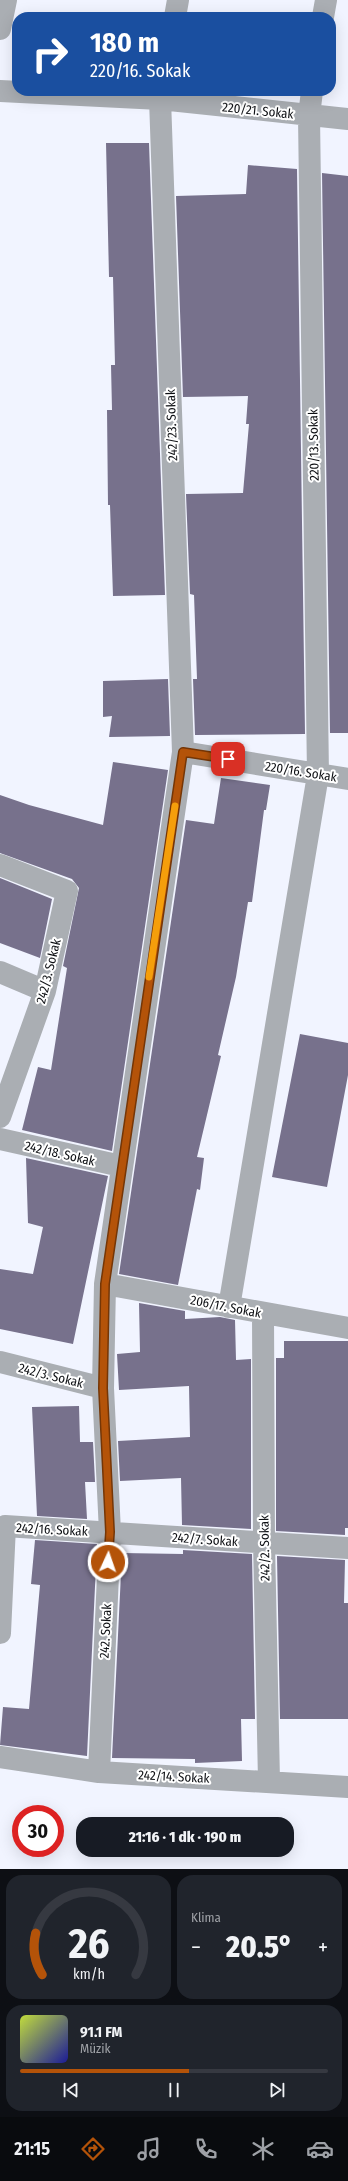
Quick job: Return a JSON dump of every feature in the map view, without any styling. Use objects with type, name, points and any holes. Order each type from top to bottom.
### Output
[{"type":"street","points":[[0,29],[6,0]]},
{"type":"street","points":[[176,12],[178,0]]},
{"type":"street","points":[[324,12],[326,0]]},
{"type":"street","name":"220/21. Sokak","points":[[0,91],[12,91]]},
{"type":"street","name":"242/23. Sokak","points":[[161,96],[183,752]]},
{"type":"street","name":"220/21. Sokak","points":[[168,96],[309,116],[348,119]]},
{"type":"street","name":"220/13. Sokak","points":[[229,1307],[318,775],[309,116],[311,96]]},
{"type":"street","name":"220/16. Sokak","points":[[183,752],[348,779]]},
{"type":"street","name":"242. Sokak","points":[[99,1772],[110,1532],[103,1388],[105,1284],[121,1166],[183,752]]},
{"type":"street","name":"242/3. Sokak","points":[[0,865],[67,891],[45,991],[0,1117]]},
{"type":"street","points":[[0,972],[45,991]]},
{"type":"street","name":"242/18. Sokak","points":[[0,1140],[121,1166]]},
{"type":"street","name":"206/17. Sokak","points":[[105,1284],[263,1314],[348,1328]]},
{"type":"street","name":"242/2. Sokak","points":[[263,1314],[264,1542],[269,1781]]},
{"type":"street","name":"242/3. Sokak","points":[[0,1362],[103,1388]]},
{"type":"street","name":"242/16. Sokak","points":[[0,1633],[5,1526],[110,1532]]},
{"type":"street","name":"242/7. Sokak","points":[[110,1532],[348,1548]]},
{"type":"street","name":"242/14. Sokak","points":[[0,1757],[99,1772],[269,1781],[348,1787]]},
{"type":"building","points":[[106,143],[149,143],[165,595],[113,596],[110,505],[108,505],[107,410],[112,410],[111,365],[115,365],[113,277],[109,277]]},
{"type":"building","points":[[248,165],[297,169],[305,734],[195,735],[193,679],[197,679],[194,595],[190,594],[186,494],[243,493],[249,424],[246,424],[248,396],[183,397],[176,196],[246,194]]},
{"type":"building","points":[[322,173],[348,176],[348,733],[330,733]]},
{"type":"building","points":[[168,679],[170,736],[109,737],[112,716],[103,717],[103,681]]},
{"type":"building","points":[[113,762],[168,770],[112,1151],[22,1130],[38,1067],[51,1070],[67,968],[63,966],[79,888],[72,879],[0,853],[0,795],[29,805],[103,825]]},
{"type":"building","points":[[221,778],[270,785],[266,810],[264,810],[252,902],[248,902],[236,977],[218,1055],[221,1056],[197,1157],[204,1158],[200,1190],[197,1189],[178,1285],[119,1274],[186,820],[214,824]]},
{"type":"building","points":[[0,878],[52,899],[40,958],[0,943]]},
{"type":"building","points":[[300,1034],[348,1043],[348,1075],[327,1187],[272,1177]]},
{"type":"building","points":[[26,1158],[108,1176],[73,1344],[0,1329],[0,1269],[33,1274],[43,1227],[28,1223]]},
{"type":"building","points":[[139,1303],[185,1311],[185,1319],[220,1317],[235,1320],[236,1360],[251,1359],[251,1529],[182,1525],[181,1478],[120,1481],[118,1441],[190,1437],[189,1386],[119,1390],[117,1354],[140,1352]]},
{"type":"building","points":[[284,1341],[348,1341],[348,1528],[345,1528],[345,1535],[276,1531],[276,1358],[284,1358]]},
{"type":"building","points":[[79,1406],[80,1442],[93,1442],[95,1482],[85,1482],[87,1519],[37,1516],[32,1407]]},
{"type":"building","points":[[35,1540],[97,1544],[87,1756],[0,1745],[3,1707],[29,1709],[40,1585],[31,1584]]},
{"type":"building","points":[[183,1550],[252,1554],[255,1719],[241,1719],[242,1761],[195,1763],[195,1759],[112,1758],[122,1553],[183,1554]]},
{"type":"building","points":[[277,1556],[345,1560],[344,1603],[348,1603],[348,1719],[280,1719]]},
{"type":"slow traffic","points":[[149,977],[175,806]]},
{"type":"route","points":[[108,1562],[110,1532],[103,1388],[105,1284],[171,831],[183,752],[228,759]]}]
